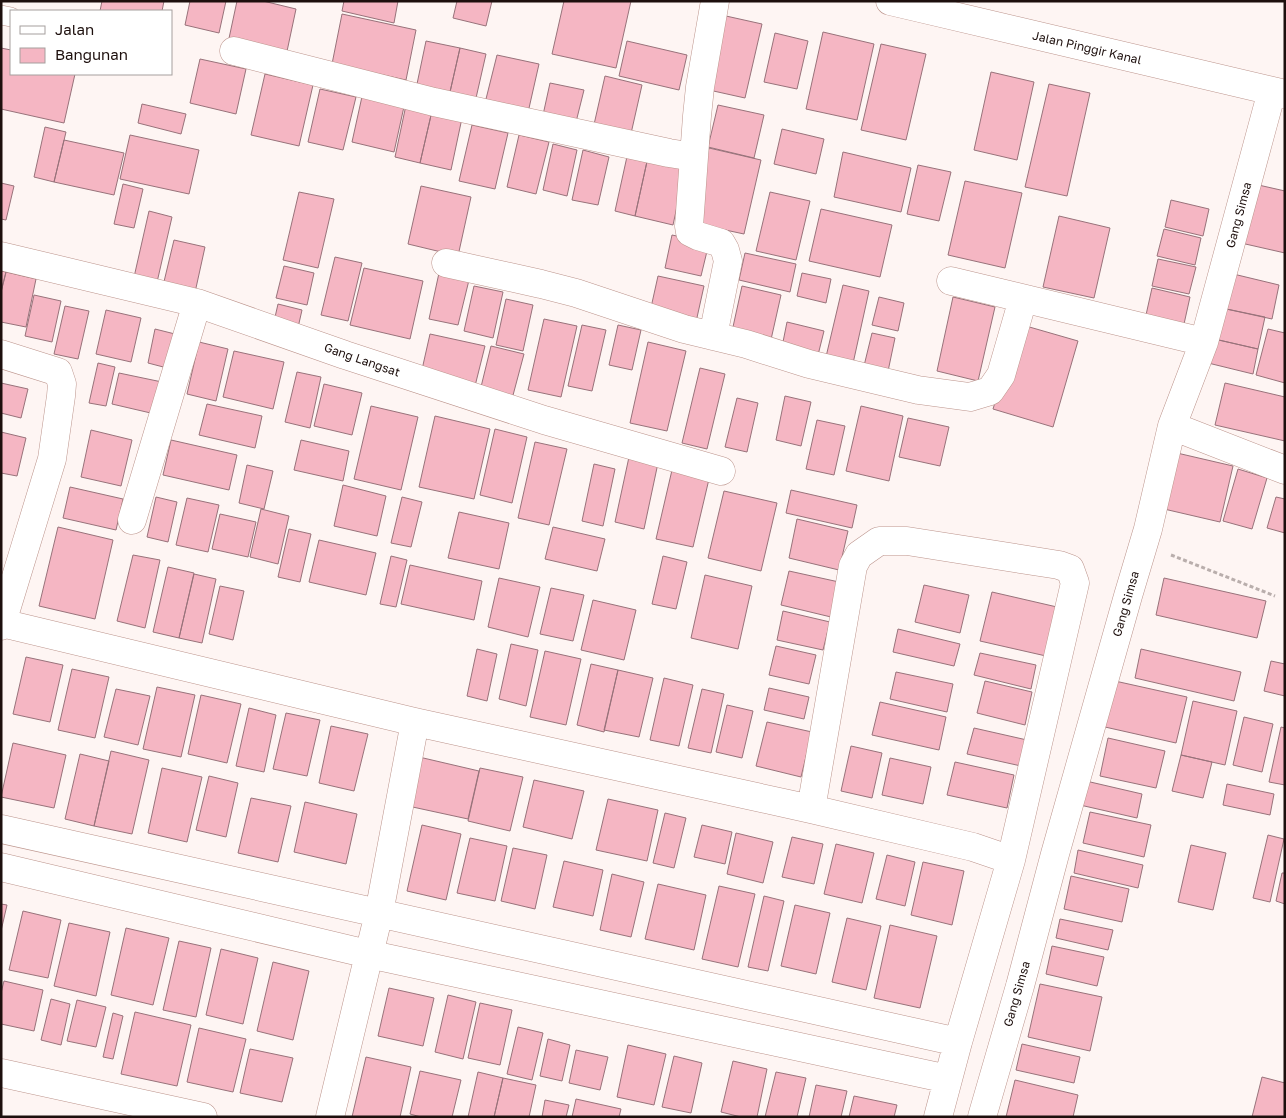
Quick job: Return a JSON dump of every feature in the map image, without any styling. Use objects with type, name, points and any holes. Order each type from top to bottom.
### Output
[{"type":"street","points":[[713,336],[728,261],[721,243],[690,232],[689,226],[700,87],[715,1]]},
{"type":"street","name":"Jalan Pinggir Kanal","points":[[890,1],[1278,93]]},
{"type":"street","points":[[234,51],[427,101],[694,157]]},
{"type":"street","name":"Gang Simsa","points":[[982,1117],[1148,529],[1172,426],[1204,342],[1278,93]]},
{"type":"street","name":"Gang Langsat","points":[[1,256],[196,303],[345,355],[544,420],[721,471]]},
{"type":"street","points":[[446,263],[576,293],[666,323],[810,364],[918,390],[970,397],[990,391],[1001,375],[1024,299]]},
{"type":"street","points":[[950,281],[1204,342]]},
{"type":"street","points":[[132,520],[196,303]]},
{"type":"street","points":[[1,354],[58,372],[62,384],[52,459],[2,624],[415,722],[811,809],[973,847],[1012,860]]},
{"type":"street","points":[[1172,426],[1285,470]]},
{"type":"street","points":[[811,809],[853,566],[859,555],[879,542],[907,541],[1059,565],[1070,569],[1075,583],[1012,860],[958,1042],[938,1117]]},
{"type":"street","points":[[330,1117],[379,913],[415,722]]},
{"type":"street","points":[[1,829],[958,1042]]},
{"type":"street","points":[[1,867],[368,954],[948,1079]]},
{"type":"street","points":[[1,1072],[204,1117]]},
{"type":"path","points":[[1143,544],[1275,596]]},
{"type":"building","points":[[102,1],[164,1],[162,10],[100,10]]},
{"type":"building","points":[[190,1],[226,1],[219,33],[185,25]]},
{"type":"building","points":[[237,1],[263,1],[296,9],[286,56],[228,43]]},
{"type":"building","points":[[344,1],[398,1],[394,23],[342,11]]},
{"type":"building","points":[[457,1],[492,1],[486,26],[453,18]]},
{"type":"building","points":[[564,1],[631,1],[616,68],[552,54]]},
{"type":"building","points":[[342,14],[416,30],[406,80],[332,64]]},
{"type":"building","points":[[726,16],[762,24],[745,98],[709,90]]},
{"type":"building","points":[[823,32],[874,44],[857,120],[806,109]]},
{"type":"building","points":[[775,33],[808,41],[797,89],[764,82]]},
{"type":"building","points":[[426,41],[460,48],[450,92],[417,84]]},
{"type":"building","points":[[627,41],[687,55],[679,90],[619,76]]},
{"type":"building","points":[[881,44],[926,54],[906,140],[861,130]]},
{"type":"building","points":[[1,48],[10,50],[10,75],[75,75],[64,123],[1,109]]},
{"type":"building","points":[[460,48],[486,54],[476,98],[450,92]]},
{"type":"building","points":[[497,55],[539,64],[527,117],[484,107]]},
{"type":"building","points":[[200,59],[246,69],[236,114],[190,103]]},
{"type":"building","points":[[991,72],[1034,82],[1017,160],[974,150]]},
{"type":"building","points":[[265,74],[313,85],[299,146],[251,135]]},
{"type":"building","points":[[605,76],[642,85],[630,138],[593,129]]},
{"type":"building","points":[[550,83],[584,90],[576,122],[543,115]]},
{"type":"building","points":[[1049,84],[1090,93],[1067,196],[1025,187]]},
{"type":"building","points":[[320,89],[356,97],[343,150],[308,142]]},
{"type":"building","points":[[363,92],[405,102],[394,152],[352,142]]},
{"type":"building","points":[[142,104],[186,114],[181,134],[138,123]]},
{"type":"building","points":[[406,105],[432,111],[420,163],[395,157]]},
{"type":"building","points":[[718,105],[764,115],[754,158],[708,147]]},
{"type":"building","points":[[432,111],[462,118],[451,170],[420,163]]},
{"type":"building","points":[[472,125],[508,133],[495,189],[459,181]]},
{"type":"building","points":[[45,127],[66,132],[54,182],[34,177]]},
{"type":"building","points":[[782,129],[824,139],[816,174],[774,164]]},
{"type":"building","points":[[130,135],[199,150],[189,194],[120,179]]},
{"type":"building","points":[[519,135],[549,142],[536,194],[507,187]]},
{"type":"building","points":[[64,140],[124,153],[114,195],[54,182]]},
{"type":"building","points":[[553,144],[577,150],[567,196],[543,190]]},
{"type":"building","points":[[709,148],[761,160],[744,234],[693,223]]},
{"type":"building","points":[[583,150],[609,157],[598,205],[572,200]]},
{"type":"building","points":[[628,152],[648,157],[635,216],[615,211]]},
{"type":"building","points":[[843,152],[911,168],[901,212],[834,197]]},
{"type":"building","points":[[648,157],[686,165],[673,225],[635,216]]},
{"type":"building","points":[[918,165],[951,172],[939,221],[907,214]]},
{"type":"building","points":[[965,181],[1022,193],[1005,268],[948,255]]},
{"type":"building","points":[[1,183],[14,186],[6,220],[1,219]]},
{"type":"building","points":[[123,184],[143,189],[134,228],[114,224]]},
{"type":"building","points":[[1254,184],[1285,191],[1285,253],[1241,243]]},
{"type":"building","points":[[421,186],[471,197],[458,256],[408,244]]},
{"type":"building","points":[[299,192],[334,199],[318,268],[283,260]]},
{"type":"building","points":[[770,192],[810,201],[796,260],[756,251]]},
{"type":"building","points":[[1171,200],[1209,209],[1203,236],[1165,227]]},
{"type":"building","points":[[821,209],[892,225],[880,277],[809,261]]},
{"type":"building","points":[[149,211],[172,217],[155,291],[132,286]]},
{"type":"building","points":[[1059,216],[1110,228],[1094,298],[1043,287]]},
{"type":"building","points":[[1164,229],[1201,238],[1195,265],[1157,256]]},
{"type":"building","points":[[672,235],[709,243],[701,276],[665,268]]},
{"type":"building","points":[[174,240],[205,247],[194,297],[162,290]]},
{"type":"building","points":[[745,253],[796,264],[790,292],[739,280]]},
{"type":"building","points":[[335,257],[362,263],[348,321],[321,315]]},
{"type":"building","points":[[1158,259],[1196,267],[1189,294],[1152,286]]},
{"type":"building","points":[[284,266],[314,273],[307,305],[276,298]]},
{"type":"building","points":[[364,268],[423,281],[410,339],[350,325]]},
{"type":"building","points":[[1,271],[6,272],[1,292]]},
{"type":"building","points":[[6,272],[36,279],[26,327],[1,322],[1,292]]},
{"type":"building","points":[[1225,272],[1279,285],[1272,319],[1217,307]]},
{"type":"building","points":[[439,273],[469,280],[458,325],[429,319]]},
{"type":"building","points":[[802,273],[831,279],[826,303],[797,296]]},
{"type":"building","points":[[658,276],[704,286],[696,322],[650,312]]},
{"type":"building","points":[[843,285],[869,291],[852,368],[825,361]]},
{"type":"building","points":[[474,286],[503,292],[493,338],[464,331]]},
{"type":"building","points":[[742,286],[781,295],[770,344],[731,336]]},
{"type":"building","points":[[1152,288],[1190,297],[1184,324],[1146,315]]},
{"type":"building","points":[[34,295],[61,301],[52,342],[25,336]]},
{"type":"building","points":[[879,297],[904,303],[898,331],[872,325]]},
{"type":"building","points":[[953,297],[995,307],[978,381],[937,371]]},
{"type":"building","points":[[506,299],[533,305],[523,351],[496,345]]},
{"type":"building","points":[[278,304],[302,310],[297,332],[273,326]]},
{"type":"building","points":[[65,306],[89,311],[78,359],[54,354]]},
{"type":"building","points":[[1217,307],[1265,317],[1258,349],[1210,338]]},
{"type":"building","points":[[106,310],[141,318],[131,362],[96,354]]},
{"type":"building","points":[[544,319],[577,326],[561,397],[528,390]]},
{"type":"building","points":[[787,322],[824,331],[818,355],[782,347]]},
{"type":"building","points":[[1019,324],[1078,341],[1053,427],[993,409]]},
{"type":"building","points":[[582,325],[606,330],[592,391],[568,386]]},
{"type":"building","points":[[618,325],[641,330],[632,370],[609,365]]},
{"type":"building","points":[[155,329],[179,335],[171,369],[148,363]]},
{"type":"building","points":[[1268,329],[1285,333],[1285,383],[1256,375]]},
{"type":"building","points":[[872,333],[895,338],[887,376],[863,370]]},
{"type":"building","points":[[430,334],[485,346],[475,386],[421,374]]},
{"type":"building","points":[[1210,338],[1258,349],[1253,374],[1204,362]]},
{"type":"building","points":[[199,342],[228,349],[216,401],[187,394]]},
{"type":"building","points":[[648,342],[686,351],[667,431],[630,423]]},
{"type":"building","points":[[491,346],[524,354],[512,399],[480,391]]},
{"type":"building","points":[[234,351],[284,362],[273,409],[223,397]]},
{"type":"building","points":[[98,363],[115,367],[106,406],[89,403]]},
{"type":"building","points":[[700,368],[725,374],[707,449],[682,443]]},
{"type":"building","points":[[297,372],[321,377],[310,428],[285,422]]},
{"type":"building","points":[[119,373],[162,382],[155,414],[112,404]]},
{"type":"building","points":[[1,383],[28,389],[21,418],[1,413]]},
{"type":"building","points":[[1225,383],[1285,397],[1285,441],[1215,425]]},
{"type":"building","points":[[324,384],[362,393],[352,435],[314,426]]},
{"type":"building","points":[[785,396],[811,402],[801,446],[776,440]]},
{"type":"building","points":[[737,398],[758,403],[747,452],[725,447]]},
{"type":"building","points":[[207,404],[262,416],[255,448],[199,435]]},
{"type":"building","points":[[371,406],[418,417],[401,490],[354,479]]},
{"type":"building","points":[[861,406],[903,416],[889,481],[846,471]]},
{"type":"building","points":[[435,416],[490,429],[474,499],[419,487]]},
{"type":"building","points":[[908,418],[949,427],[940,466],[899,457]]},
{"type":"building","points":[[817,420],[845,426],[834,475],[806,469]]},
{"type":"building","points":[[495,429],[527,437],[512,503],[480,495]]},
{"type":"building","points":[[91,430],[132,440],[121,486],[81,477]]},
{"type":"building","points":[[1,432],[26,438],[17,476],[1,473]]},
{"type":"building","points":[[171,440],[237,455],[229,490],[163,475]]},
{"type":"building","points":[[301,440],[349,451],[343,481],[294,470]]},
{"type":"building","points":[[535,442],[567,449],[549,525],[518,518]]},
{"type":"building","points":[[1177,453],[1233,466],[1220,522],[1164,509]]},
{"type":"building","points":[[629,457],[658,463],[644,529],[615,522]]},
{"type":"building","points":[[594,464],[615,469],[603,526],[582,521]]},
{"type":"building","points":[[247,465],[273,471],[264,509],[239,503]]},
{"type":"building","points":[[1238,469],[1267,478],[1252,529],[1223,521]]},
{"type":"building","points":[[672,470],[709,479],[693,547],[656,539]]},
{"type":"building","points":[[343,485],[386,496],[377,536],[334,526]]},
{"type":"building","points":[[70,487],[123,499],[116,530],[63,518]]},
{"type":"building","points":[[791,490],[857,505],[852,528],[786,513]]},
{"type":"building","points":[[724,491],[777,503],[761,571],[708,558]]},
{"type":"building","points":[[156,497],[177,502],[168,542],[147,537]]},
{"type":"building","points":[[402,497],[422,502],[411,547],[391,543]]},
{"type":"building","points":[[1276,497],[1285,499],[1285,533],[1267,528]]},
{"type":"building","points":[[187,498],[219,505],[208,552],[176,545]]},
{"type":"building","points":[[261,509],[289,516],[278,564],[250,557]]},
{"type":"building","points":[[459,512],[509,523],[499,569],[448,558]]},
{"type":"building","points":[[220,514],[256,522],[248,557],[212,549]]},
{"type":"building","points":[[797,519],[848,531],[839,570],[789,558]]},
{"type":"building","points":[[58,527],[113,540],[95,619],[39,606]]},
{"type":"building","points":[[553,527],[605,539],[597,571],[545,559]]},
{"type":"building","points":[[289,529],[311,534],[300,582],[278,577]]},
{"type":"building","points":[[319,540],[376,553],[366,595],[309,582]]},
{"type":"building","points":[[133,555],[160,560],[145,628],[117,621]]},
{"type":"building","points":[[391,556],[407,560],[396,607],[380,604]]},
{"type":"building","points":[[663,556],[687,562],[676,609],[652,604]]},
{"type":"building","points":[[410,565],[482,581],[474,620],[401,604]]},
{"type":"building","points":[[168,567],[194,573],[179,638],[153,632]]},
{"type":"building","points":[[789,571],[839,582],[831,617],[781,605]]},
{"type":"building","points":[[194,574],[216,579],[202,643],[179,638]]},
{"type":"building","points":[[705,575],[752,586],[738,649],[691,638]]},
{"type":"building","points":[[499,578],[540,587],[528,637],[488,627]]},
{"type":"building","points":[[1164,578],[1266,601],[1257,638],[1156,615]]},
{"type":"building","points":[[924,585],[969,595],[960,633],[915,622]]},
{"type":"building","points":[[220,586],[244,591],[233,640],[209,634]]},
{"type":"building","points":[[551,588],[584,595],[573,641],[540,634]]},
{"type":"building","points":[[992,592],[1057,607],[1046,656],[980,641]]},
{"type":"building","points":[[593,600],[636,610],[624,660],[581,650]]},
{"type":"building","points":[[783,611],[830,622],[823,650],[777,640]]},
{"type":"building","points":[[898,629],[960,644],[954,666],[893,652]]},
{"type":"building","points":[[511,644],[538,650],[526,706],[499,699]]},
{"type":"building","points":[[776,646],[816,655],[809,684],[769,675]]},
{"type":"building","points":[[477,649],[497,654],[487,701],[467,696]]},
{"type":"building","points":[[1141,649],[1241,672],[1234,701],[1135,678]]},
{"type":"building","points":[[545,651],[581,659],[566,725],[530,717]]},
{"type":"building","points":[[980,653],[1036,665],[1031,689],[974,675]]},
{"type":"building","points":[[26,657],[63,665],[50,722],[13,714]]},
{"type":"building","points":[[1271,661],[1285,664],[1285,696],[1264,691]]},
{"type":"building","points":[[591,664],[618,670],[604,732],[577,725]]},
{"type":"building","points":[[72,669],[109,677],[95,738],[58,730]]},
{"type":"building","points":[[618,670],[653,678],[639,737],[604,730]]},
{"type":"building","points":[[896,672],[953,684],[947,712],[890,699]]},
{"type":"building","points":[[664,678],[693,685],[679,746],[650,740]]},
{"type":"building","points":[[985,681],[1032,692],[1025,725],[977,713]]},
{"type":"building","points":[[1115,681],[1187,697],[1176,743],[1105,727]]},
{"type":"building","points":[[157,687],[195,695],[181,757],[143,749]]},
{"type":"building","points":[[769,688],[809,697],[804,719],[764,710]]},
{"type":"building","points":[[116,689],[150,696],[138,745],[104,737]]},
{"type":"building","points":[[702,689],[724,694],[711,753],[688,748]]},
{"type":"building","points":[[201,695],[241,704],[227,763],[188,754]]},
{"type":"building","points":[[1193,701],[1237,711],[1225,765],[1181,755]]},
{"type":"building","points":[[880,702],[946,717],[939,750],[872,735]]},
{"type":"building","points":[[727,705],[753,711],[742,758],[716,752]]},
{"type":"building","points":[[249,708],[276,715],[264,772],[236,766]]},
{"type":"building","points":[[286,713],[320,720],[307,776],[273,769]]},
{"type":"building","points":[[1244,717],[1273,724],[1262,772],[1233,765]]},
{"type":"building","points":[[767,722],[812,732],[801,777],[756,766]]},
{"type":"building","points":[[331,726],[368,734],[354,791],[319,783]]},
{"type":"building","points":[[1281,727],[1285,728],[1285,785],[1269,782]]},
{"type":"building","points":[[974,728],[1027,740],[1021,766],[967,754]]},
{"type":"building","points":[[1108,738],[1165,751],[1156,788],[1100,776]]},
{"type":"building","points":[[13,743],[66,755],[54,808],[1,797]]},
{"type":"building","points":[[851,746],[882,753],[872,798],[841,791]]},
{"type":"building","points":[[111,751],[149,760],[132,834],[94,826]]},
{"type":"building","points":[[80,754],[109,761],[94,826],[65,819]]},
{"type":"building","points":[[1181,755],[1212,762],[1203,798],[1172,791]]},
{"type":"building","points":[[419,757],[479,771],[468,819],[408,806]]},
{"type":"building","points":[[890,758],[931,767],[923,804],[882,795]]},
{"type":"building","points":[[955,762],[1014,775],[1007,808],[947,795]]},
{"type":"building","points":[[162,768],[202,777],[187,842],[148,833]]},
{"type":"building","points":[[480,768],[523,777],[510,831],[468,821]]},
{"type":"building","points":[[209,776],[238,783],[226,837],[196,830]]},
{"type":"building","points":[[534,780],[584,791],[572,839],[523,827]]},
{"type":"building","points":[[1086,781],[1142,794],[1137,818],[1080,805]]},
{"type":"building","points":[[1227,784],[1274,794],[1270,815],[1223,805]]},
{"type":"building","points":[[251,798],[291,806],[278,862],[238,853]]},
{"type":"building","points":[[608,799],[658,810],[647,861],[596,850]]},
{"type":"building","points":[[305,802],[357,814],[346,864],[294,852]]},
{"type":"building","points":[[1090,812],[1151,825],[1144,857],[1083,843]]},
{"type":"building","points":[[665,813],[686,818],[674,868],[653,863]]},
{"type":"building","points":[[422,825],[461,834],[446,900],[407,891]]},
{"type":"building","points":[[702,825],[732,832],[725,864],[694,857]]},
{"type":"building","points":[[736,833],[773,842],[763,883],[727,874]]},
{"type":"building","points":[[1268,835],[1284,839],[1270,902],[1253,898]]},
{"type":"building","points":[[792,837],[823,844],[814,884],[782,877]]},
{"type":"building","points":[[470,838],[507,846],[495,901],[457,893]]},
{"type":"building","points":[[836,844],[874,853],[862,903],[824,894]]},
{"type":"building","points":[[1191,845],[1226,853],[1213,910],[1178,902]]},
{"type":"building","points":[[513,848],[547,855],[535,909],[501,901]]},
{"type":"building","points":[[1078,850],[1143,865],[1138,888],[1074,873]]},
{"type":"building","points":[[887,855],[915,862],[905,906],[876,899]]},
{"type":"building","points":[[564,861],[603,870],[593,916],[553,907]]},
{"type":"building","points":[[923,862],[964,871],[952,925],[911,915]]},
{"type":"building","points":[[1282,873],[1285,873],[1285,904],[1276,901]]},
{"type":"building","points":[[612,874],[644,882],[631,937],[600,930]]},
{"type":"building","points":[[1071,876],[1129,889],[1122,922],[1064,909]]},
{"type":"building","points":[[658,884],[706,895],[694,950],[645,939]]},
{"type":"building","points":[[719,886],[755,894],[738,967],[702,959]]},
{"type":"building","points":[[764,896],[784,901],[768,971],[748,967]]},
{"type":"building","points":[[1,904],[7,905],[1,931]]},
{"type":"building","points":[[795,905],[830,913],[816,974],[781,966]]},
{"type":"building","points":[[23,911],[61,920],[48,978],[9,970]]},
{"type":"building","points":[[847,918],[881,926],[866,990],[832,982]]},
{"type":"building","points":[[1060,919],[1113,930],[1108,950],[1056,938]]},
{"type":"building","points":[[69,923],[110,932],[96,996],[54,986]]},
{"type":"building","points":[[890,925],[937,936],[920,1008],[874,998]]},
{"type":"building","points":[[126,928],[169,938],[153,1005],[111,995]]},
{"type":"building","points":[[179,941],[211,948],[196,1017],[163,1010]]},
{"type":"building","points":[[1052,946],[1104,957],[1097,986],[1046,974]]},
{"type":"building","points":[[221,949],[258,958],[243,1024],[206,1015]]},
{"type":"building","points":[[273,962],[309,971],[293,1040],[257,1031]]},
{"type":"building","points":[[4,981],[43,990],[34,1031],[1,1024],[1,993]]},
{"type":"building","points":[[1040,984],[1102,997],[1090,1051],[1028,1037]]},
{"type":"building","points":[[389,988],[434,998],[423,1046],[378,1036]]},
{"type":"building","points":[[448,995],[476,1002],[463,1059],[435,1052]]},
{"type":"building","points":[[51,999],[70,1004],[61,1045],[41,1040]]},
{"type":"building","points":[[77,1000],[106,1007],[96,1047],[67,1041]]},
{"type":"building","points":[[480,1003],[512,1010],[500,1065],[468,1058]]},
{"type":"building","points":[[135,1012],[191,1025],[177,1086],[121,1074]]},
{"type":"building","points":[[113,1013],[123,1016],[113,1059],[103,1057]]},
{"type":"building","points":[[518,1027],[543,1033],[532,1080],[507,1074]]},
{"type":"building","points":[[199,1028],[246,1039],[233,1092],[187,1082]]},
{"type":"building","points":[[548,1039],[570,1045],[562,1081],[540,1076]]},
{"type":"building","points":[[1022,1044],[1080,1057],[1074,1083],[1016,1070]]},
{"type":"building","points":[[628,1045],[666,1054],[654,1105],[617,1097]]},
{"type":"building","points":[[250,1049],[293,1058],[282,1102],[240,1093]]},
{"type":"building","points":[[576,1050],[608,1057],[600,1090],[569,1083]]},
{"type":"building","points":[[674,1056],[702,1063],[691,1113],[662,1107]]},
{"type":"building","points":[[366,1057],[411,1067],[400,1117],[352,1117]]},
{"type":"building","points":[[733,1061],[767,1069],[757,1117],[741,1117],[721,1112]]},
{"type":"building","points":[[420,1071],[461,1080],[452,1117],[421,1117],[410,1114]]},
{"type":"building","points":[[478,1072],[503,1078],[494,1117],[468,1117]]},
{"type":"building","points":[[776,1072],[806,1078],[797,1117],[765,1117]]},
{"type":"building","points":[[1262,1077],[1285,1083],[1285,1117],[1252,1117]]},
{"type":"building","points":[[503,1078],[536,1085],[529,1117],[494,1117]]},
{"type":"building","points":[[1015,1080],[1078,1095],[1073,1117],[1006,1117]]},
{"type":"building","points":[[816,1085],[847,1091],[841,1117],[809,1117]]},
{"type":"building","points":[[854,1096],[897,1105],[894,1117],[849,1117]]},
{"type":"building","points":[[576,1099],[621,1109],[619,1117],[572,1117]]},
{"type":"building","points":[[545,1100],[569,1105],[566,1117],[542,1117]]}]
